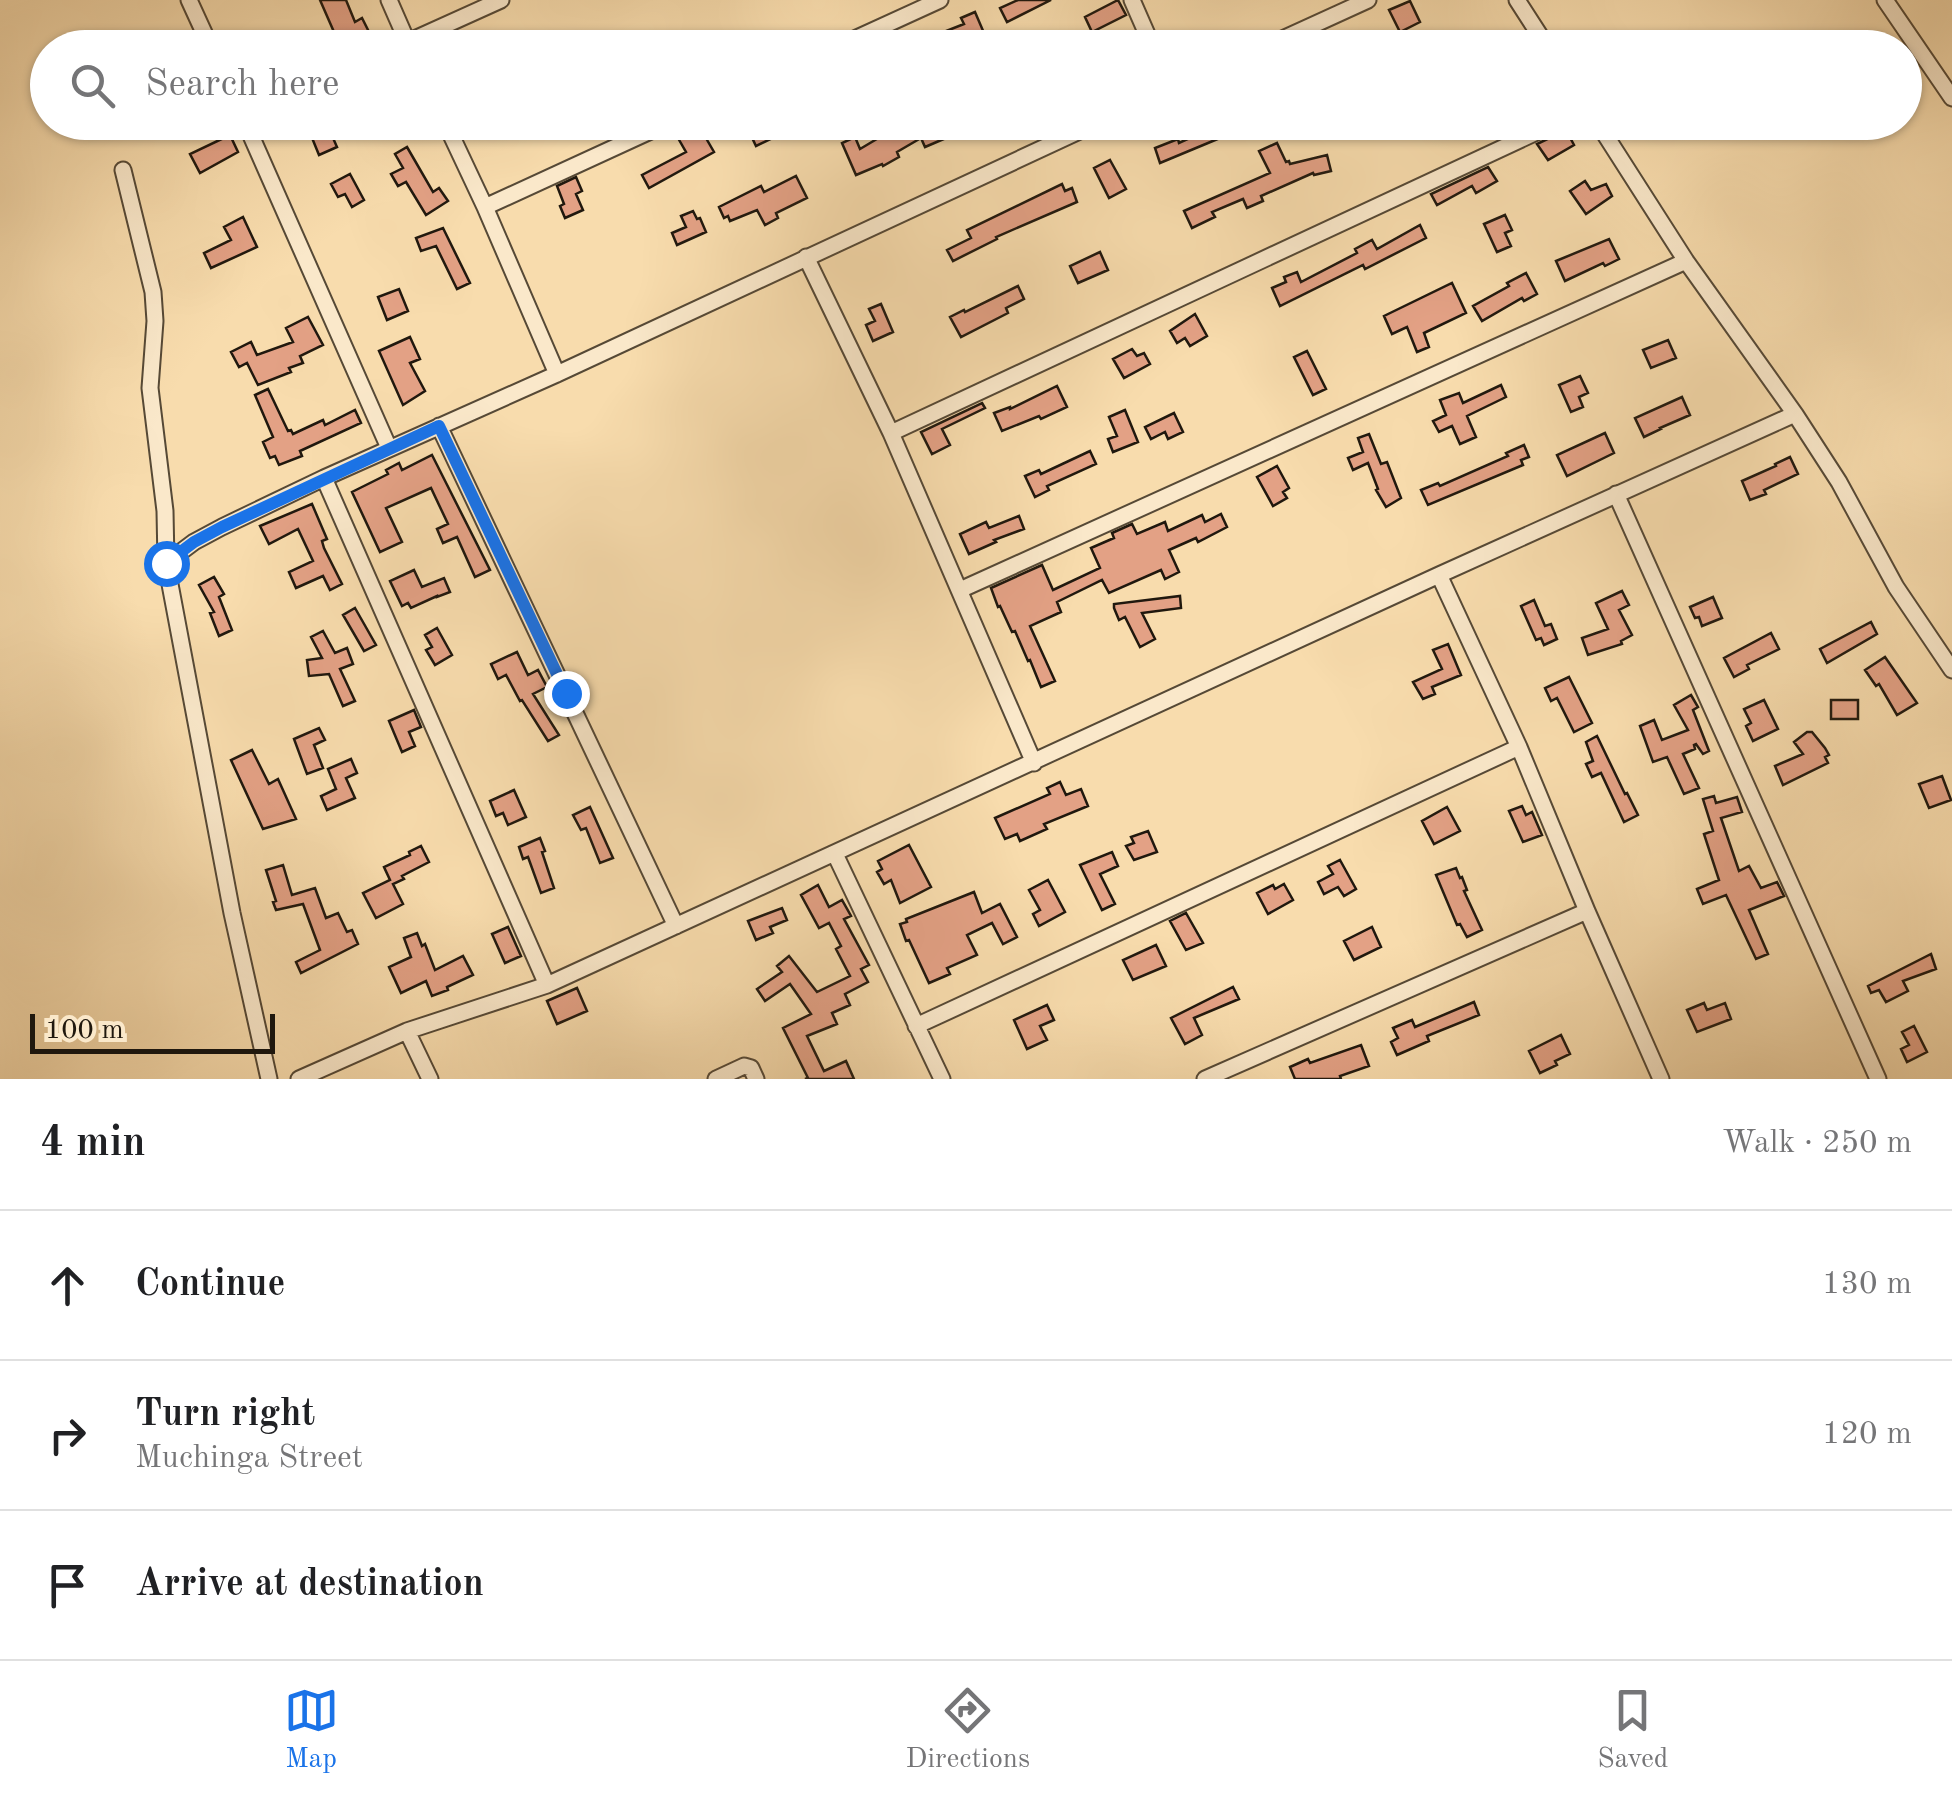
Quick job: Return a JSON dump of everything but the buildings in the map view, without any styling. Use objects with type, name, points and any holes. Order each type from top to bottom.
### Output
[{"type":"street","points":[[189,0],[203,30]]},
{"type":"street","points":[[390,0],[403,30]]},
{"type":"street","points":[[440,30],[501,0]]},
{"type":"street","points":[[874,30],[940,0]]},
{"type":"street","points":[[1132,0],[1145,30]]},
{"type":"street","points":[[1302,30],[1368,0]]},
{"type":"street","points":[[1517,0],[1536,30]]},
{"type":"street","points":[[1885,0],[1906,30]]},
{"type":"street","points":[[1922,54],[1952,98]]},
{"type":"street","points":[[253,140],[389,448]]},
{"type":"street","points":[[454,140],[557,374]]},
{"type":"street","points":[[485,207],[631,140]]},
{"type":"street","points":[[166,563],[194,542],[324,478],[1060,140]]},
{"type":"street","points":[[891,433],[1519,140]]},
{"type":"street","points":[[1609,140],[1686,261],[1839,482],[1896,588],[1952,670]]},
{"type":"street","points":[[123,170],[153,292],[150,388],[166,563],[232,913],[269,1079]]},
{"type":"street","points":[[806,258],[891,433],[1034,762]]},
{"type":"street","points":[[960,590],[1686,261]]},
{"type":"street","points":[[299,1079],[407,1031],[547,985],[1794,414]]},
{"type":"street","points":[[439,426],[676,926]]},
{"type":"street","points":[[324,478],[547,985]]},
{"type":"street","points":[[1616,494],[1878,1079]]},
{"type":"street","points":[[1438,574],[1518,747],[1655,1077]]},
{"type":"street","points":[[916,1026],[1518,747]]},
{"type":"street","points":[[834,854],[942,1079]]},
{"type":"street","points":[[1205,1079],[1587,911]]},
{"type":"street","points":[[407,1031],[430,1079]]},
{"type":"street","points":[[716,1079],[744,1066],[750,1068],[756,1079]]},
{"type":"route","points":[[166,563],[222,527],[439,426],[566,693]]}]
